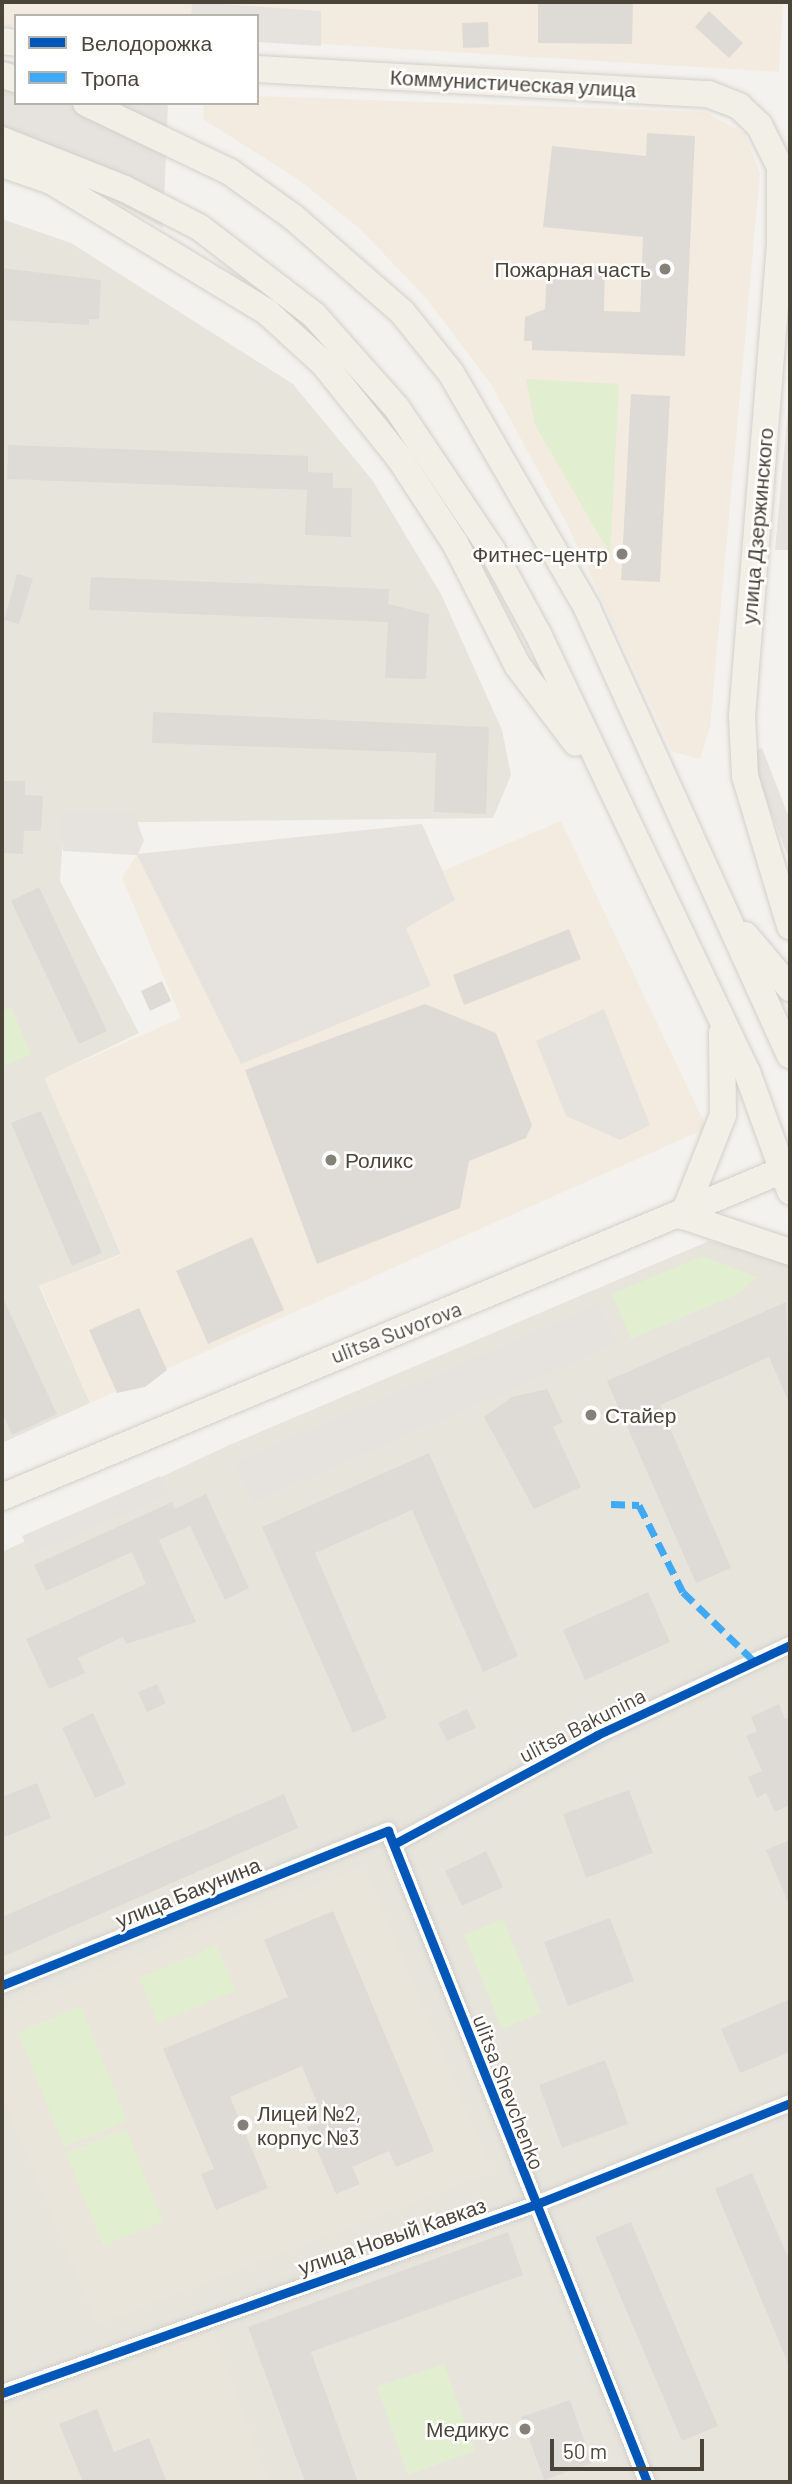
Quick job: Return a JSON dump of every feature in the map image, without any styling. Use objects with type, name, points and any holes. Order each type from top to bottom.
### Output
[{"type":"main road","name":"Коммунистическая улица","points":[[259,69],[708,94],[739,106],[759,125]]},
{"type":"main road","points":[[90,105],[230,172],[402,312],[452,373],[587,608],[790,1055]]},
{"type":"main road","name":"улица Дзержинского","points":[[759,125],[780,167],[780,244],[742,716],[745,776],[790,926]]},
{"type":"main road","points":[[2,140],[125,189],[200,227],[314,315],[358,358],[439,466],[538,634],[604,780],[719,1011],[788,1176]]},
{"type":"main road","points":[[2,164],[70,191],[267,312],[324,364],[400,459],[455,543],[523,674],[604,780]]},
{"type":"main road","points":[[724,910],[790,988]]},
{"type":"main road","points":[[719,1011],[726,1063],[723,1115],[683,1216],[790,1252]]},
{"type":"main road","name":"ulitsa Suvorova","points":[[2,1497],[683,1216],[788,1176]]},
{"type":"street","name":"ulitsa Bakunina","points":[[391,1838],[597,1735],[790,1645]]},
{"type":"street","name":"улица Бакунина","points":[[2,1985],[391,1838]]},
{"type":"street","name":"ulitsa Shevchenko","points":[[391,1838],[534,2205],[647,2482]]},
{"type":"street","name":"улица Новый Кавказ","points":[[2,2392],[534,2205],[790,2103]]},
{"type":"shaded area","points":[[2,2],[783,2],[779,72],[259,40],[259,14],[14,14],[14,26],[2,25]]},
{"type":"shaded area","points":[[192,2],[321,11],[321,46],[259,42],[259,14],[191,14]]},
{"type":"shaded area","points":[[2,60],[14,62],[14,105],[168,105],[163,228],[57,169],[2,150]]},
{"type":"shaded area","points":[[259,96],[705,112],[744,133],[760,173],[710,727],[700,759],[673,752],[566,522],[491,384],[426,298],[361,230],[299,180],[203,119],[204,105],[259,105]]},
{"type":"shaded area","points":[[2,219],[71,243],[293,384],[373,481],[441,594],[502,730],[511,775],[493,818],[64,823],[60,881],[139,1033],[45,1078],[121,1254],[39,1286],[90,1403],[2,1443]]},
{"type":"shaded area","points":[[790,388],[790,550],[775,550]]},
{"type":"shaded area","points":[[762,748],[790,820],[790,861],[748,753]]},
{"type":"shaded area","points":[[60,812],[134,813],[144,841],[138,854],[422,824],[455,900],[406,928],[431,986],[241,1064],[137,855],[63,851]]},
{"type":"shaded area","points":[[561,821],[707,1128],[90,1403],[40,1285],[122,1255],[44,1078],[181,1018],[122,878],[137,854],[422,824],[443,871]]},
{"type":"shaded area","points":[[604,1009],[650,1125],[620,1140],[566,1116],[536,1041]]},
{"type":"shaded area","points":[[709,1241],[790,1261],[790,2482],[2,2482],[2,1552],[227,1446]]},
{"type":"shaded area","points":[[599,1304],[616,1344],[253,1502],[235,1462]]},
{"type":"shaded area","points":[[160,1476],[169,1495],[31,1555],[22,1536]]},
{"type":"shaded area","name":"Лицей №2, корпус №3","points":[[364,1866],[492,2172],[97,2325],[2,2095],[2,2010]]},
{"type":"shaded area","points":[[213,2331],[268,2482],[2,2482],[2,2409]]},
{"type":"green space","points":[[526,379],[619,384],[610,554],[535,425]]},
{"type":"green space","points":[[11,1007],[31,1054],[2,1067],[2,1011]]},
{"type":"green space","points":[[702,1256],[757,1277],[738,1294],[631,1339],[612,1294]]},
{"type":"green space","points":[[503,1919],[541,2013],[502,2029],[464,1935]]},
{"type":"green space","points":[[217,1945],[236,1991],[158,2023],[139,1978]]},
{"type":"green space","points":[[81,2006],[127,2121],[64,2147],[18,2032]]},
{"type":"green space","points":[[126,2129],[163,2222],[103,2246],[66,2153]]},
{"type":"green space","points":[[444,2364],[475,2451],[408,2475],[377,2387]]},
{"type":"building","points":[[538,2],[633,2],[632,44],[538,43]]},
{"type":"building","points":[[709,11],[743,43],[729,58],[695,27]]},
{"type":"building","points":[[488,22],[489,47],[463,48],[462,23]]},
{"type":"building","points":[[647,133],[695,136],[685,356],[532,350],[532,341],[524,341],[525,317],[545,309],[547,266],[605,268],[604,311],[640,312],[643,237],[543,227],[552,146],[646,156]]},
{"type":"building","points":[[2,268],[101,280],[99,319],[89,319],[89,325],[2,320]]},
{"type":"building","points":[[631,394],[670,396],[660,582],[621,580]]},
{"type":"building","points":[[8,445],[308,456],[308,472],[333,473],[333,488],[352,488],[351,537],[305,535],[307,490],[7,479]]},
{"type":"building","points":[[17,574],[33,578],[19,624],[4,620]]},
{"type":"building","points":[[91,577],[389,589],[388,604],[429,614],[426,679],[385,678],[388,622],[89,610]]},
{"type":"building","points":[[153,712],[489,727],[486,814],[434,812],[436,753],[152,743]]},
{"type":"building","points":[[2,781],[25,781],[25,795],[43,796],[41,831],[24,831],[23,854],[2,853]]},
{"type":"building","points":[[39,887],[107,1031],[79,1044],[11,901]]},
{"type":"building","points":[[569,929],[581,959],[464,1005],[453,975]]},
{"type":"building","points":[[162,981],[171,1001],[150,1011],[141,991]]},
{"type":"building","points":[[425,1004],[496,1033],[532,1125],[526,1138],[469,1161],[460,1208],[317,1264],[245,1070]]},
{"type":"building","points":[[41,1111],[102,1253],[72,1266],[11,1123]]},
{"type":"building","points":[[252,1237],[284,1310],[208,1344],[176,1271]]},
{"type":"building","points":[[2,1296],[57,1414],[12,1435],[2,1412]]},
{"type":"building","points":[[786,1302],[790,1405],[769,1357],[660,1405],[731,1568],[696,1583],[607,1381]]},
{"type":"building","points":[[139,1308],[167,1370],[145,1387],[117,1393],[89,1330]]},
{"type":"building","points":[[547,1389],[563,1422],[553,1427],[581,1487],[534,1509],[484,1417],[512,1397]]},
{"type":"building","points":[[429,1453],[518,1656],[483,1672],[412,1510],[315,1553],[387,1718],[353,1733],[262,1527]]},
{"type":"building","points":[[206,1494],[249,1588],[225,1600],[190,1526],[159,1540],[196,1622],[126,1644],[123,1637],[78,1658],[85,1673],[49,1689],[26,1639],[146,1584],[132,1552],[46,1591],[34,1565],[172,1502],[175,1509]]},
{"type":"building","points":[[648,1592],[670,1642],[585,1680],[563,1630]]},
{"type":"building","points":[[157,1684],[166,1703],[147,1712],[138,1692]]},
{"type":"building","points":[[779,1704],[785,1719],[790,1717],[790,1805],[775,1812],[766,1793],[757,1798],[748,1777],[762,1771],[746,1736],[757,1731],[751,1717]]},
{"type":"building","points":[[467,1709],[476,1728],[447,1741],[438,1723]]},
{"type":"building","points":[[93,1713],[126,1784],[95,1798],[62,1728]]},
{"type":"building","points":[[37,1783],[51,1818],[2,1838],[2,1797]]},
{"type":"building","points":[[629,1790],[653,1853],[586,1878],[563,1814]]},
{"type":"building","points":[[284,1794],[298,1828],[2,1957],[2,1917]]},
{"type":"building","points":[[790,1840],[790,1907],[766,1850]]},
{"type":"building","points":[[486,1851],[503,1887],[462,1906],[445,1871]]},
{"type":"building","points":[[333,1911],[434,2151],[396,2167],[389,2151],[352,2167],[360,2184],[336,2194],[307,2127],[324,2120],[302,2066],[230,2097],[268,2188],[216,2210],[201,2174],[214,2169],[163,2049],[288,1997],[264,1940]]},
{"type":"building","points":[[610,1918],[634,1981],[568,2006],[544,1942]]},
{"type":"building","points":[[790,1999],[790,2052],[740,2073],[721,2029]]},
{"type":"building","points":[[605,2060],[628,2124],[562,2148],[539,2085]]},
{"type":"building","points":[[752,2173],[790,2262],[790,2368],[715,2189]]},
{"type":"building","points":[[631,2222],[718,2426],[682,2441],[595,2237]]},
{"type":"building","points":[[508,2232],[523,2275],[311,2352],[358,2482],[305,2482],[248,2327]]},
{"type":"building","points":[[570,2400],[592,2463],[544,2480],[521,2417]]},
{"type":"building","points":[[97,2409],[114,2452],[149,2438],[167,2482],[83,2482],[59,2424]]},
{"type":"marked path","points":[[611,1504],[639,1505],[683,1592],[754,1661]]},
{"type":"cycle path","points":[[394,1844],[597,1735],[790,1645]]},
{"type":"cycle path","points":[[2,1985],[388,1831],[647,2482]]},
{"type":"cycle path","points":[[2,2393],[534,2205],[790,2103]]},
{"type":"place","name":"Пожарная часть","points":[[665,269]]},
{"type":"place","name":"Фитнес-центр","points":[[622,554]]},
{"type":"place","name":"Роликс","points":[[331,1160]]},
{"type":"place","name":"Стайер","points":[[591,1415]]},
{"type":"place","name":"Лицей №2, корпус №3","points":[[243,2125]]},
{"type":"place","name":"Медикус","points":[[525,2429]]}]
